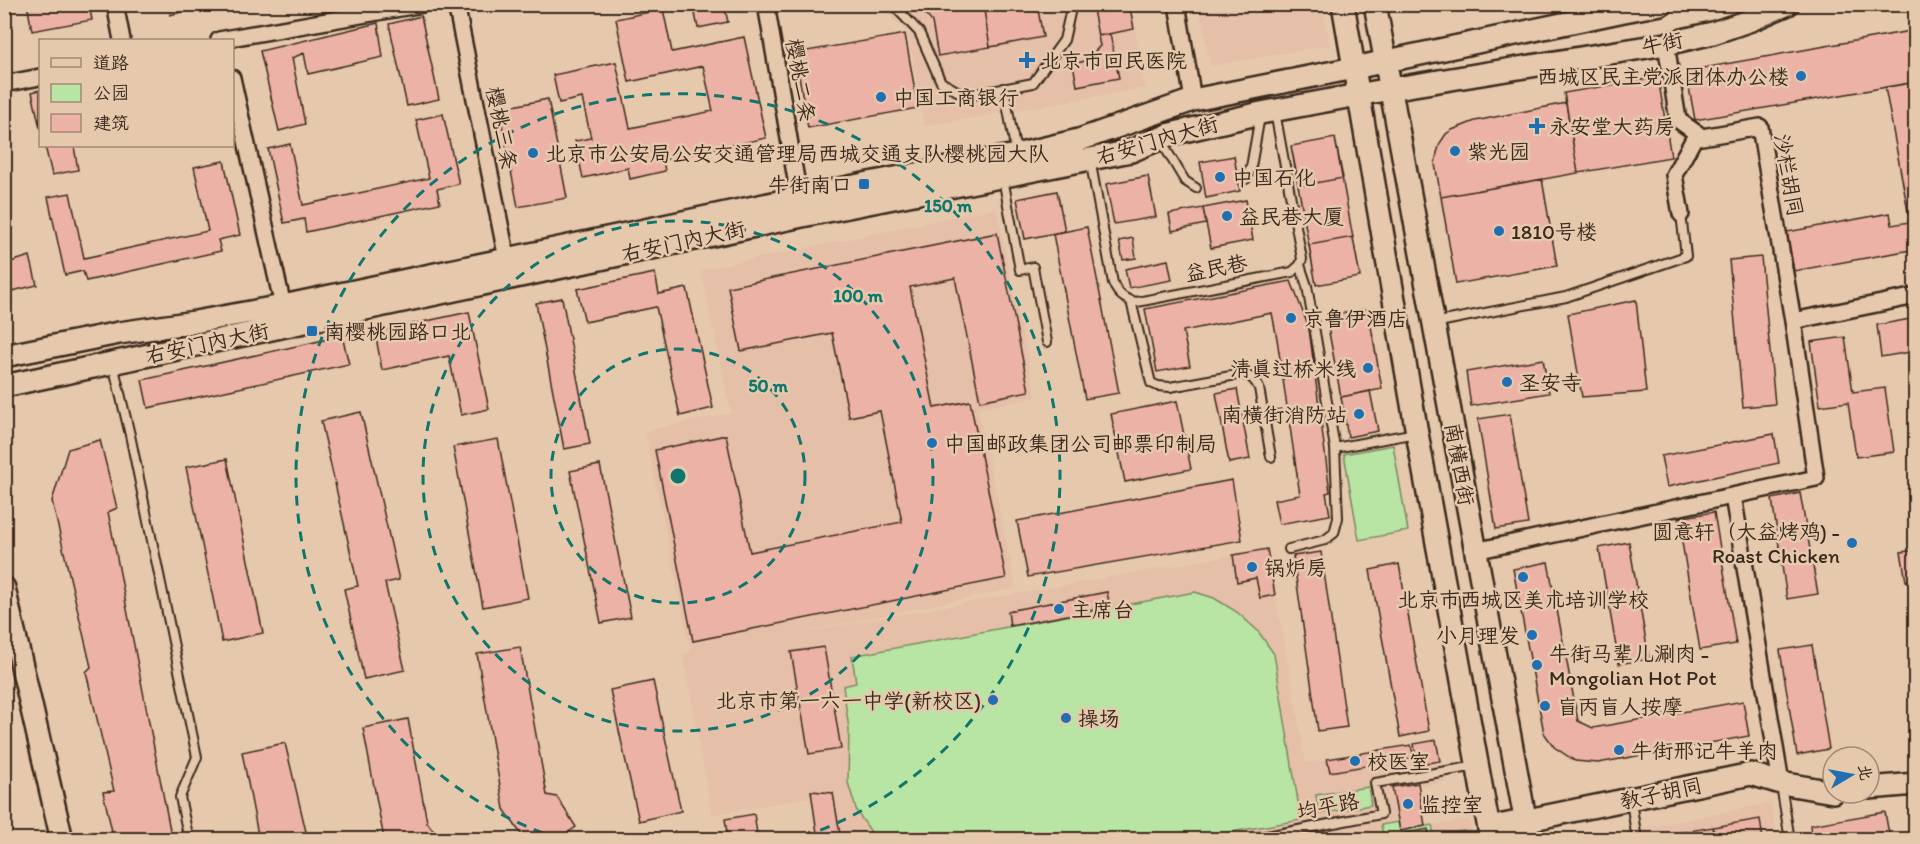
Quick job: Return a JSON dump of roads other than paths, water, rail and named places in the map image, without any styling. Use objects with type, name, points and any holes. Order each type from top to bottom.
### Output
[{"type":"main road","name":"南横西街","points":[[1343,4],[1417,433],[1490,834]]},
{"type":"main road","name":"南横西街","points":[[1375,4],[1527,830]]},
{"type":"main road","name":"牛街","points":[[1354,69],[1661,4]]},
{"type":"main road","name":"牛街","points":[[1359,95],[1666,44],[1713,33],[1788,4]]},
{"type":"main road","name":"右安门内大街","points":[[4,386],[112,363],[509,269],[801,206],[1079,140],[1193,100],[1354,69]]},
{"type":"main road","name":"右安门内大街","points":[[801,206],[1002,176],[1131,151],[1171,134],[1267,112],[1359,95]]},
{"type":"main road","name":"右安门内大街","points":[[4,356],[119,333],[509,269]]},
{"type":"main road","points":[[4,588],[62,840]]},
{"type":"main road","name":"教子胡同","points":[[1490,834],[1527,830],[1630,800],[1751,774],[1781,783],[1821,790]]},
{"type":"main road","points":[[1881,787],[1916,784]]},
{"type":"street","points":[[115,4],[122,39]]},
{"type":"street","points":[[228,39],[423,4]]},
{"type":"street","name":"樱桃三条","points":[[456,4],[509,269]]},
{"type":"street","name":"樱桃二条","points":[[766,4],[801,206]]},
{"type":"street","points":[[1177,4],[1193,100]]},
{"type":"street","points":[[1666,44],[1678,120],[1697,133],[1674,175],[1681,214]]},
{"type":"street","points":[[4,84],[39,76]]},
{"type":"street","points":[[234,87],[283,306]]},
{"type":"street","name":"沙栏胡同","points":[[1697,133],[1702,136],[1760,128],[1793,321]]},
{"type":"street","points":[[1475,551],[1816,478],[1793,321],[1916,296]]},
{"type":"street","points":[[1733,496],[1781,783]]},
{"type":"lane","points":[[899,11],[919,32],[941,82],[966,96],[1033,83],[1064,40],[1071,4]]},
{"type":"lane","points":[[1004,88],[1016,155]]},
{"type":"lane","points":[[1246,179],[1267,112]]},
{"type":"lane","points":[[1267,112],[1302,259],[1300,265],[1307,286],[1335,448],[1338,518],[1334,533],[1325,540],[1289,549]]},
{"type":"lane","points":[[1160,140],[1185,180],[1196,188]]},
{"type":"lane","points":[[1090,159],[1113,283],[1116,291],[1131,301],[1151,382],[1158,386],[1170,387],[1242,374],[1255,380],[1259,388],[1271,457]]},
{"type":"lane","points":[[1002,176],[1020,270],[1033,267],[1047,342]]},
{"type":"lane","points":[[1434,323],[1566,297],[1686,256],[1681,214]]},
{"type":"lane","name":"益民巷","points":[[1131,301],[1137,302],[1292,272],[1300,265]]},
{"type":"lane","points":[[112,363],[130,435],[197,757],[180,797],[189,840]]},
{"type":"lane","points":[[1335,448],[1417,433]]},
{"type":"lane","name":"均平路","points":[[1245,840],[1381,814],[1376,783],[1478,766]]},
{"type":"lane","points":[[1781,783],[1790,840]]},
{"type":"lane","points":[[1630,800],[1637,840]]},
{"type":"place","name":"北京市回民医院","points":[[1027,60]]},
{"type":"place","name":"西城区民主党派团体办公楼","points":[[1801,76]]},
{"type":"place","name":"中国工商银行","points":[[881,97]]},
{"type":"place","name":"永安堂大药房","points":[[1537,126]]},
{"type":"place","name":"紫光园","points":[[1455,151]]},
{"type":"place","name":"北京市公安局公安交通管理局西城交通支队樱桃园大队","points":[[533,153]]},
{"type":"place","name":"中国石化","points":[[1220,177]]},
{"type":"place","name":"牛街南口","points":[[864,184]]},
{"type":"place","name":"益民巷大厦","points":[[1227,216]]},
{"type":"place","name":"1810号楼","points":[[1499,231]]},
{"type":"place","name":"京鲁伊酒店","points":[[1291,318]]},
{"type":"place","name":"南樱桃园路口北","points":[[312,331]]},
{"type":"place","name":"清真过桥米线","points":[[1368,368]]},
{"type":"place","name":"圣安寺","points":[[1507,382]]},
{"type":"place","name":"南横街消防站","points":[[1359,414]]},
{"type":"place","name":"中国邮政集团公司邮票印制局","points":[[932,443]]},
{"type":"place","name":"圆意轩（大益烤鸡) - Roast Chicken","points":[[1852,543]]},
{"type":"place","name":"锅炉房","points":[[1252,567]]},
{"type":"place","name":"北京市西城区美术培训学校","points":[[1523,577]]},
{"type":"place","name":"主席台","points":[[1059,609]]},
{"type":"place","name":"小月理发","points":[[1532,635]]},
{"type":"place","name":"牛街马辈儿涮肉 - Mongolian Hot Pot","points":[[1537,665]]},
{"type":"place","name":"北京市第一六一中学(新校区)","points":[[993,700]]},
{"type":"place","name":"盲丙盲人按摩","points":[[1545,706]]},
{"type":"place","name":"操场","points":[[1066,718]]},
{"type":"place","name":"牛街邢记牛羊肉","points":[[1619,750]]},
{"type":"place","name":"校医室","points":[[1355,761]]},
{"type":"place","name":"监控室","points":[[1408,804]]}]
